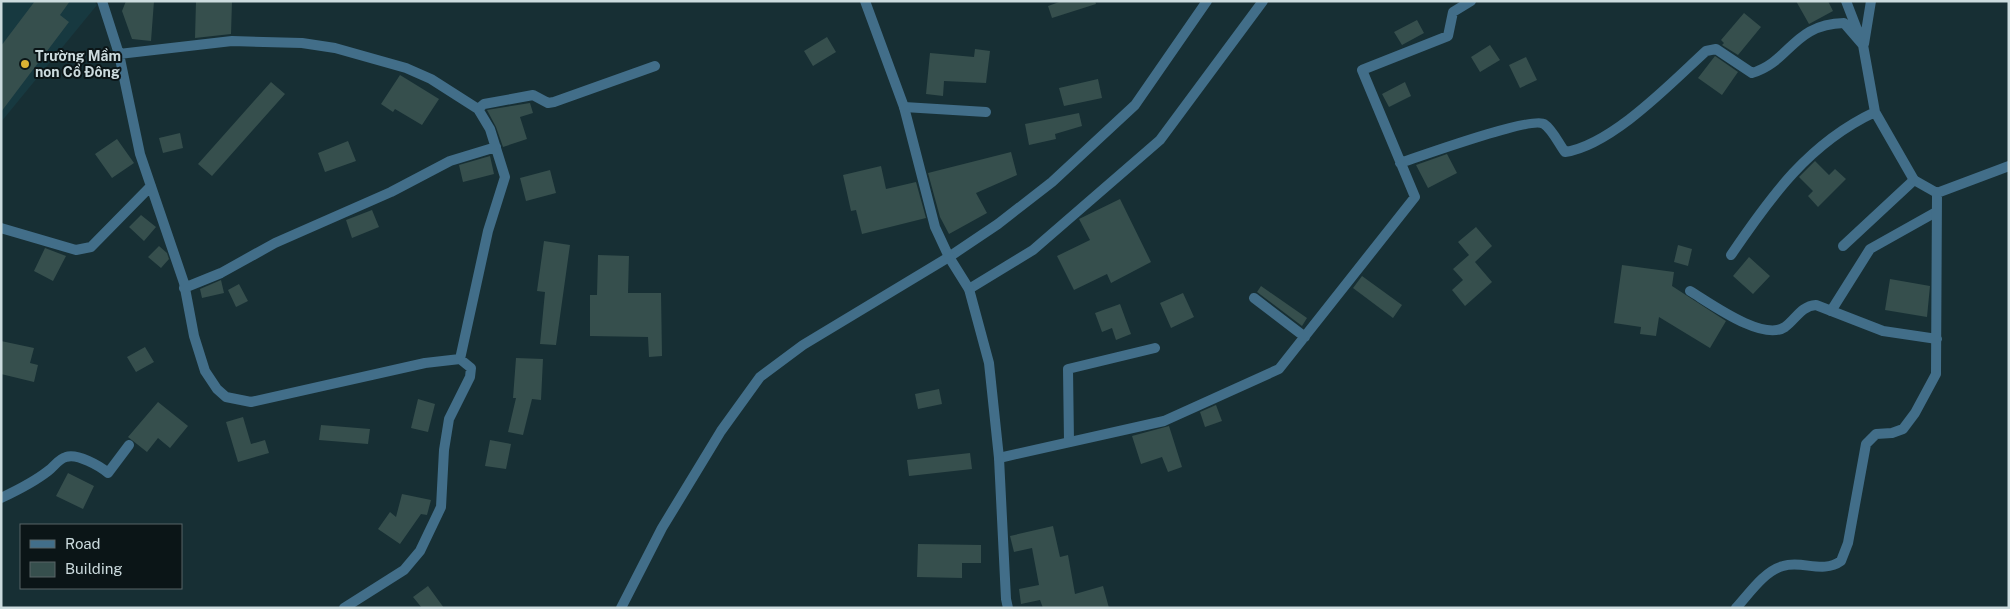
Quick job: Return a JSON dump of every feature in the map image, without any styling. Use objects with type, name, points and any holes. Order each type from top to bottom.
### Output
[{"type":"street","points":[[102,1],[119,54],[140,154],[172,243],[194,336],[205,371],[221,393],[226,397],[251,402],[425,363],[460,359],[469,365],[471,372],[449,419],[444,450],[441,507],[420,551],[412,562],[387,582],[344,608]]},
{"type":"street","points":[[865,1],[904,107],[935,227],[966,285],[989,364],[999,458],[1008,608]]},
{"type":"street","points":[[622,608],[662,528],[716,439],[760,377],[803,345],[952,261],[1052,182],[1135,106],[1206,1]]},
{"type":"street","points":[[966,285],[1033,250],[1160,140],[1263,1]]},
{"type":"street","points":[[999,458],[1164,421],[1280,370],[1415,197],[1362,70],[1448,36],[1453,12],[1471,1]]},
{"type":"street","points":[[1846,1],[1864,45],[1875,112],[1914,180],[1937,193]]},
{"type":"street","points":[[1864,45],[1871,1]]},
{"type":"street","points":[[1400,163],[1536,121],[1545,124],[1565,152],[1576,150],[1630,120],[1706,51],[1716,48],[1752,73],[1765,69],[1806,32],[1828,23],[1844,23],[1864,45]]},
{"type":"street","points":[[119,54],[232,41],[302,43],[336,48],[406,68],[431,79],[478,109],[490,129],[505,177],[488,231],[460,359]]},
{"type":"street","points":[[478,109],[484,104],[533,96],[548,103],[554,102],[655,66]]},
{"type":"street","points":[[904,107],[986,112]]},
{"type":"street","points":[[1731,255],[1772,195],[1806,159],[1842,130],[1875,112]]},
{"type":"street","points":[[184,288],[221,273],[275,243],[391,192],[450,161],[496,147]]},
{"type":"street","points":[[1937,193],[2009,166]]},
{"type":"street","points":[[1843,246],[1914,180]]},
{"type":"street","points":[[1,228],[76,250],[86,249],[91,247],[151,186]]},
{"type":"street","points":[[1736,608],[1776,568],[1791,564],[1827,567],[1841,561],[1848,543],[1866,444],[1876,434],[1892,433],[1903,428],[1915,414],[1936,374],[1937,193]]},
{"type":"street","points":[[1831,311],[1870,249],[1936,212]]},
{"type":"street","points":[[1690,292],[1737,319],[1766,330],[1782,328],[1806,307],[1816,305],[1862,325],[1883,331],[1937,339]]},
{"type":"street","points":[[1254,298],[1305,337]]},
{"type":"street","points":[[1068,442],[1068,369],[1155,348]]},
{"type":"street","points":[[1,498],[24,487],[50,470],[64,457],[70,456],[92,463],[108,473],[129,445]]},
{"type":"shaded area","name":"Trường Mầm non Cổ Đông","points":[[1,1],[94,1],[97,5],[1,122]]},
{"type":"building","name":"Trường Mầm non Cổ Đông","points":[[35,1],[70,1],[60,15],[69,22],[1,112],[1,46]]},
{"type":"building","points":[[126,1],[154,1],[151,41],[132,39],[122,11]]},
{"type":"building","points":[[196,1],[232,1],[231,34],[195,38]]},
{"type":"building","points":[[1062,1],[1095,1],[1096,4],[1052,18],[1048,6]]},
{"type":"building","points":[[1796,1],[1828,1],[1833,11],[1809,24]]},
{"type":"building","points":[[1744,13],[1761,27],[1738,55],[1722,45],[1724,43],[1721,40]]},
{"type":"building","points":[[1417,20],[1424,33],[1402,45],[1394,32]]},
{"type":"building","points":[[827,37],[836,52],[813,66],[804,51]]},
{"type":"building","points":[[1490,45],[1500,60],[1480,72],[1471,57]]},
{"type":"building","points":[[975,49],[990,51],[986,83],[944,81],[943,96],[926,94],[930,53],[974,57]]},
{"type":"building","points":[[1715,56],[1738,72],[1722,95],[1698,78]]},
{"type":"building","points":[[1526,57],[1537,80],[1520,88],[1509,65]]},
{"type":"building","points":[[400,75],[439,99],[422,125],[395,109],[393,112],[381,104]]},
{"type":"building","points":[[1098,79],[1102,98],[1064,106],[1059,88]]},
{"type":"building","points":[[271,82],[285,94],[212,176],[198,164]]},
{"type":"building","points":[[1405,82],[1411,96],[1389,107],[1382,94]]},
{"type":"building","points":[[530,103],[533,113],[520,117],[527,139],[503,147],[496,127],[487,110]]},
{"type":"building","points":[[1079,113],[1082,126],[1055,134],[1056,139],[1029,145],[1025,124]]},
{"type":"building","points":[[180,133],[183,148],[163,153],[159,138]]},
{"type":"building","points":[[117,139],[134,163],[112,178],[95,154]]},
{"type":"building","points":[[348,141],[356,161],[325,172],[318,153]]},
{"type":"building","points":[[1011,152],[1017,175],[976,193],[987,213],[949,234],[940,217],[928,173]]},
{"type":"building","points":[[1447,154],[1457,173],[1428,188],[1416,165]]},
{"type":"building","points":[[490,156],[494,174],[463,182],[459,165]]},
{"type":"building","points":[[1815,161],[1829,175],[1835,169],[1846,179],[1818,207],[1808,196],[1813,191],[1799,177]]},
{"type":"building","points":[[881,166],[886,189],[916,182],[926,218],[862,234],[856,210],[851,211],[843,175]]},
{"type":"building","points":[[550,170],[556,193],[526,201],[520,178]]},
{"type":"building","points":[[1120,199],[1151,262],[1111,283],[1107,274],[1074,290],[1057,256],[1090,240],[1079,219]]},
{"type":"building","points":[[372,210],[379,227],[352,238],[346,220]]},
{"type":"building","points":[[141,215],[156,227],[144,241],[129,227]]},
{"type":"building","points":[[1476,227],[1492,246],[1475,262],[1492,282],[1465,306],[1452,290],[1463,280],[1453,269],[1469,255],[1458,242]]},
{"type":"building","points":[[544,241],[570,245],[556,345],[540,344],[545,292],[537,291]]},
{"type":"building","points":[[1678,245],[1692,249],[1688,266],[1674,262]]},
{"type":"building","points":[[159,246],[167,253],[169,259],[161,268],[148,257]]},
{"type":"building","points":[[45,248],[66,256],[53,281],[34,271]]},
{"type":"building","points":[[598,255],[629,256],[628,293],[661,293],[662,356],[649,357],[648,337],[590,336],[590,295],[597,295]]},
{"type":"building","points":[[1749,257],[1770,276],[1753,294],[1733,276]]},
{"type":"building","points":[[1622,265],[1674,272],[1672,286],[1726,321],[1710,348],[1659,317],[1656,336],[1640,334],[1641,327],[1614,323]]},
{"type":"building","points":[[1362,276],[1402,305],[1393,318],[1353,288]]},
{"type":"building","points":[[1890,279],[1930,286],[1927,317],[1885,310]]},
{"type":"building","points":[[221,280],[224,293],[202,298],[200,289]]},
{"type":"building","points":[[239,284],[248,301],[236,307],[228,290]]},
{"type":"building","points":[[1261,286],[1307,318],[1302,326],[1257,292]]},
{"type":"building","points":[[1183,293],[1194,317],[1171,328],[1160,303]]},
{"type":"building","points":[[1120,304],[1131,334],[1116,340],[1112,328],[1102,332],[1095,313]]},
{"type":"building","points":[[1,341],[34,348],[30,363],[38,365],[34,382],[1,374]]},
{"type":"building","points":[[145,347],[154,362],[136,372],[127,357]]},
{"type":"building","points":[[516,358],[543,359],[541,400],[532,399],[523,435],[508,432],[516,398],[513,398]]},
{"type":"building","points":[[939,389],[942,404],[918,409],[915,394]]},
{"type":"building","points":[[418,399],[435,404],[428,432],[411,428]]},
{"type":"building","points":[[158,402],[188,426],[170,448],[158,438],[147,452],[128,437]]},
{"type":"building","points":[[1216,405],[1222,421],[1205,427],[1200,412]]},
{"type":"building","points":[[243,417],[251,444],[265,440],[269,453],[238,462],[226,422]]},
{"type":"building","points":[[321,425],[370,429],[368,444],[319,440]]},
{"type":"building","points":[[1169,426],[1182,467],[1168,472],[1162,457],[1141,464],[1132,436]]},
{"type":"building","points":[[490,440],[511,444],[506,469],[485,466]]},
{"type":"building","points":[[970,453],[972,469],[909,476],[907,460]]},
{"type":"building","points":[[68,473],[94,486],[83,509],[56,496]]},
{"type":"building","points":[[402,494],[431,500],[427,515],[421,514],[400,544],[378,529],[390,512],[396,517]]},
{"type":"building","points":[[1053,526],[1060,557],[1068,555],[1075,594],[1103,586],[1109,608],[1043,608],[1040,600],[1021,604],[1019,589],[1039,585],[1032,548],[1014,552],[1010,536]]},
{"type":"building","points":[[918,544],[981,545],[981,563],[962,563],[962,578],[917,577]]},
{"type":"building","points":[[428,586],[444,608],[422,608],[413,597]]},
{"type":"place","name":"Trường Mầm non Cổ Đông","points":[[25,64]]}]
